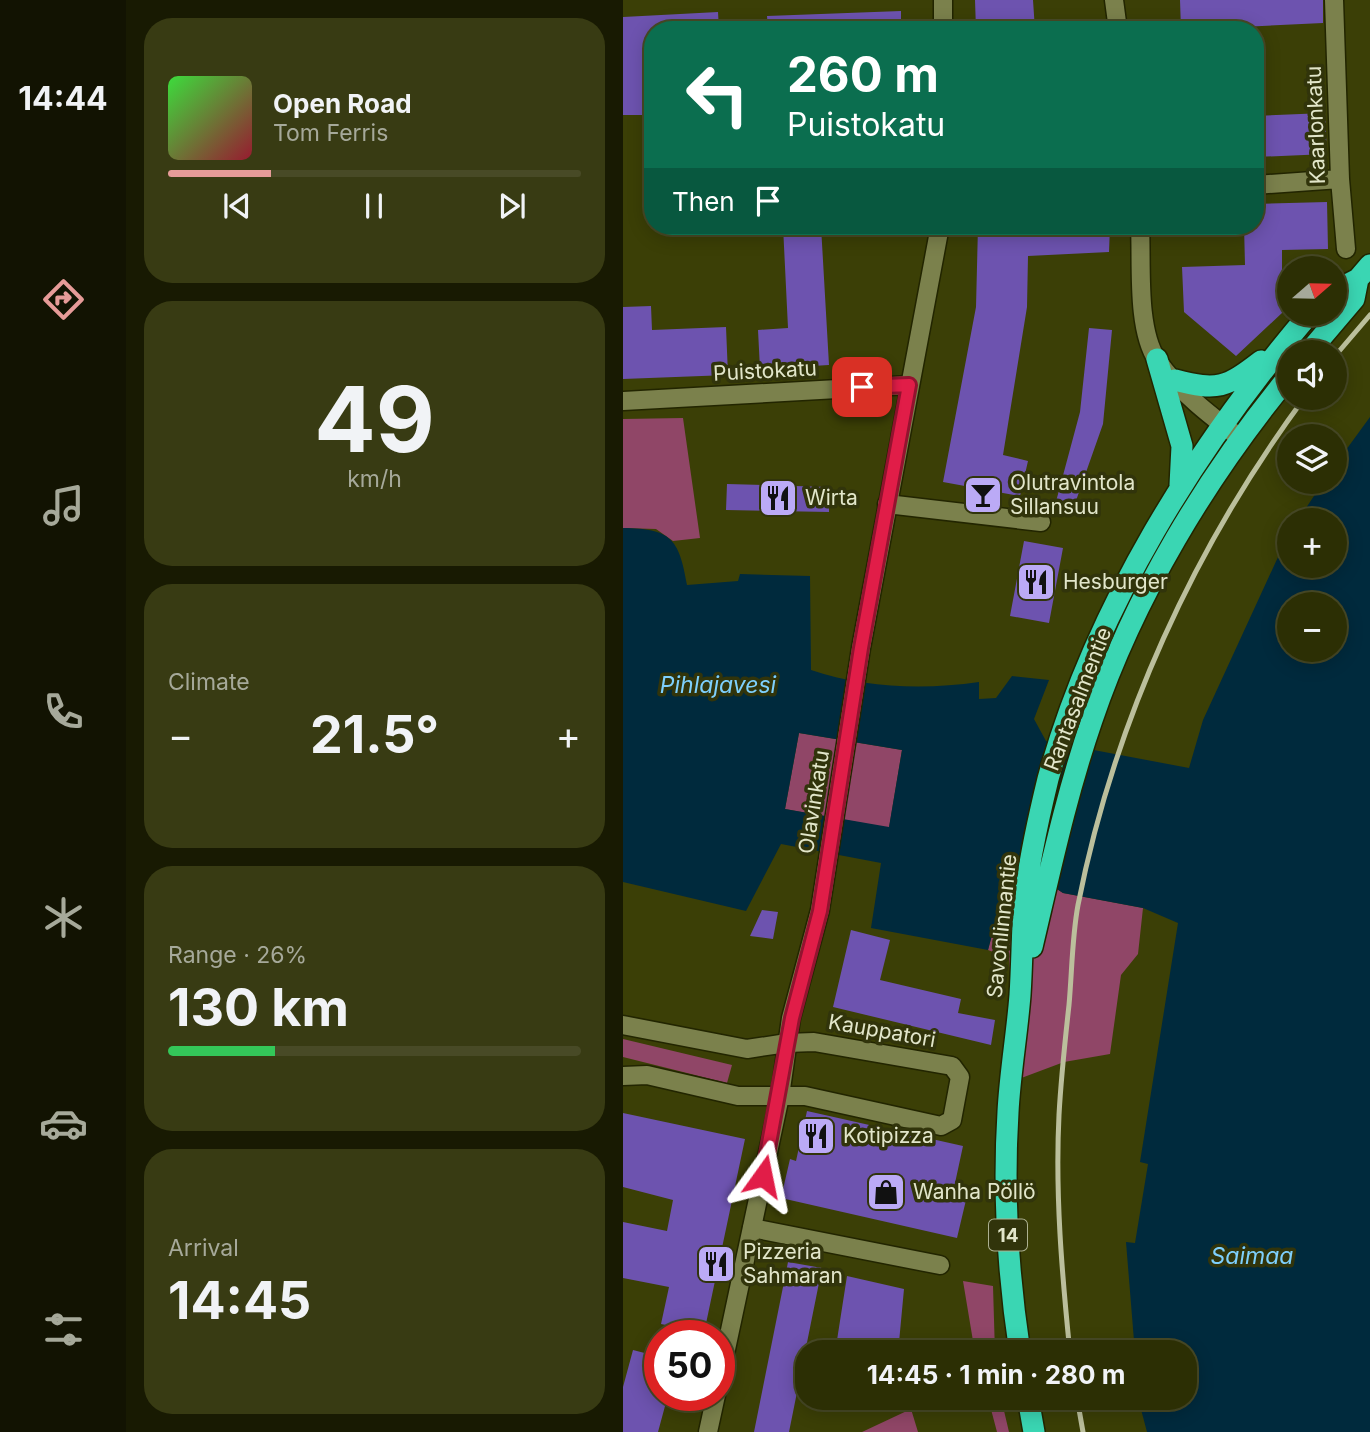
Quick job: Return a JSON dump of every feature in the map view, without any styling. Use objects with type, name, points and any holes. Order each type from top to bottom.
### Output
[{"type":"highway","points":[[1347,283],[1365,271]]},
{"type":"highway","points":[[1319,340],[1354,299],[1365,271]]},
{"type":"highway","name":"Rantasalmentie","points":[[1287,340],[1299,326]]},
{"type":"highway","points":[[1175,380],[1206,388],[1225,386],[1277,349]]},
{"type":"highway","name":"Rantasalmentie","points":[[1033,904],[1092,718],[1141,604],[1232,432],[1277,355]]},
{"type":"highway","points":[[1157,359],[1182,446],[1183,464],[1179,491]]},
{"type":"highway","name":"Rantasalmentie","points":[[1179,491],[1277,387]]},
{"type":"highway","name":"Savonlinnantie","points":[[1019,1340],[1009,1256],[1008,1116],[1012,1055],[1048,779],[1070,711],[1116,607],[1179,491]]},
{"type":"highway","points":[[1030,1410],[1034,1432]]},
{"type":"street","points":[[943,0],[943,21]]},
{"type":"street","points":[[1114,0],[1117,21]]},
{"type":"street","name":"Kaarlonkatu","points":[[1334,0],[1340,179],[1346,249]]},
{"type":"street","points":[[1264,184],[1340,179]]},
{"type":"street","name":"Olavinkatu","points":[[732,1320],[780,1096],[787,1043],[820,911],[861,648],[938,235]]},
{"type":"street","points":[[1140,235],[1144,319],[1157,359],[1175,380],[1232,432]]},
{"type":"street","name":"Puistokatu","points":[[623,401],[909,385]]},
{"type":"street","points":[[887,504],[1041,522]]},
{"type":"street","name":"Kauppatori","points":[[623,1025],[735,1048],[814,1042],[952,1066],[960,1077],[952,1119],[941,1126],[805,1096],[738,1096],[647,1075],[623,1076]]},
{"type":"street","points":[[752,1228],[940,1265]]},
{"type":"street","points":[[708,1432],[713,1411]]},
{"type":"shaded area","points":[[683,418],[700,538],[673,541],[656,529],[623,528],[623,419]]},
{"type":"shaded area","points":[[799,733],[902,750],[889,828],[785,809]]},
{"type":"shaded area","points":[[1012,859],[1063,893],[1143,908],[1138,954],[1121,975],[1110,1054],[1064,1062],[1016,1080],[1009,958],[988,950]]},
{"type":"shaded area","points":[[623,1039],[732,1065],[727,1083],[623,1057]]},
{"type":"shaded area","points":[[963,1281],[993,1286],[995,1340],[973,1340]]},
{"type":"shaded area","points":[[911,1410],[918,1432],[862,1432]]},
{"type":"shaded area","points":[[991,1410],[1004,1410],[1009,1432],[997,1432]]},
{"type":"water","name":"Saimaa","points":[[1370,417],[1370,1432],[1147,1432],[1141,1410],[1197,1410],[1197,1340],[1134,1340],[1126,1242],[1135,1243],[1148,1164],[1140,1162],[1178,923],[1143,908],[1063,893],[1012,860],[988,950],[871,928],[881,863],[781,844],[746,911],[623,882],[623,528],[652,531],[670,539],[680,556],[687,585],[738,581],[740,574],[810,576],[811,670],[852,681],[894,686],[979,682],[979,699],[996,698],[1012,676],[1049,680],[1034,719],[1046,741],[1189,768],[1203,720],[1277,559],[1277,578],[1347,578],[1347,508],[1306,508],[1315,494],[1347,494],[1347,449]],"holes":[[[799,733],[902,750],[889,827],[785,809]]]},
{"type":"building","points":[[975,0],[1033,0],[1034,21],[976,21]]},
{"type":"building","points":[[1180,0],[1323,0],[1323,23],[1264,26],[1264,21],[1181,21]]},
{"type":"building","points":[[901,11],[901,21],[767,21],[767,16]]},
{"type":"building","points":[[718,12],[718,21],[644,21],[644,115],[623,115],[623,17]]},
{"type":"building","points":[[1325,113],[1327,154],[1264,157],[1264,116]]},
{"type":"building","points":[[1327,202],[1328,249],[1282,250],[1282,256],[1277,256],[1277,318],[1236,356],[1184,312],[1182,267],[1245,265],[1244,235],[1264,235],[1264,204]]},
{"type":"building","points":[[783,235],[822,235],[829,365],[760,369],[758,330],[788,328]]},
{"type":"building","points":[[978,235],[1110,235],[1109,252],[1028,256],[1027,307],[1003,455],[1028,461],[1020,496],[943,482],[976,307]]},
{"type":"building","points":[[651,306],[652,330],[726,327],[728,375],[623,379],[623,307]]},
{"type":"building","points":[[1089,328],[1112,330],[1103,424],[1072,512],[1054,509],[1080,412]]},
{"type":"building","name":"Wirta","points":[[727,484],[829,487],[829,512],[726,510]]},
{"type":"building","name":"Hesburger","points":[[1024,541],[1063,548],[1049,623],[1010,616]]},
{"type":"building","points":[[762,910],[778,912],[773,939],[750,936]]},
{"type":"building","points":[[851,930],[890,940],[880,980],[961,999],[958,1013],[995,1020],[991,1045],[833,1007]]},
{"type":"building","points":[[807,1111],[963,1146],[952,1197],[966,1200],[957,1238],[781,1198],[790,1159],[796,1161]]},
{"type":"building","points":[[623,1113],[745,1139],[707,1320],[662,1320],[669,1287],[623,1278],[623,1222],[667,1231],[673,1200],[623,1187]]},
{"type":"building","points":[[788,1262],[822,1268],[808,1340],[795,1340],[795,1402],[789,1432],[754,1432]]},
{"type":"building","points":[[847,1276],[904,1289],[899,1340],[837,1340]]},
{"type":"building","points":[[633,1350],[644,1353],[644,1411],[664,1411],[658,1432],[623,1432],[623,1387]]},
{"type":"railway","points":[[1347,342],[1370,315]]},
{"type":"railway","points":[[1069,1340],[1059,1204],[1059,1115],[1076,917],[1094,837],[1136,703],[1163,639],[1228,514],[1296,410]]},
{"type":"railway","points":[[1079,1410],[1083,1432]]},
{"type":"place","name":"Olutravintola Sillansuu","points":[[983,495]]},
{"type":"place","name":"Wirta","points":[[778,498]]},
{"type":"place","name":"Hesburger","points":[[1036,582]]},
{"type":"place","name":"Kotipizza","points":[[816,1136]]},
{"type":"place","name":"Wanha Pöllö","points":[[886,1192]]},
{"type":"place","name":"Pizzeria Sahmaran","points":[[716,1264]]},
{"type":"route","points":[[763,1176],[780,1096],[792,1018],[820,911],[861,648],[909,385],[862,387]]},
{"type":"water label","name":"Pihlajavesi","points":[[718,685]]}]
